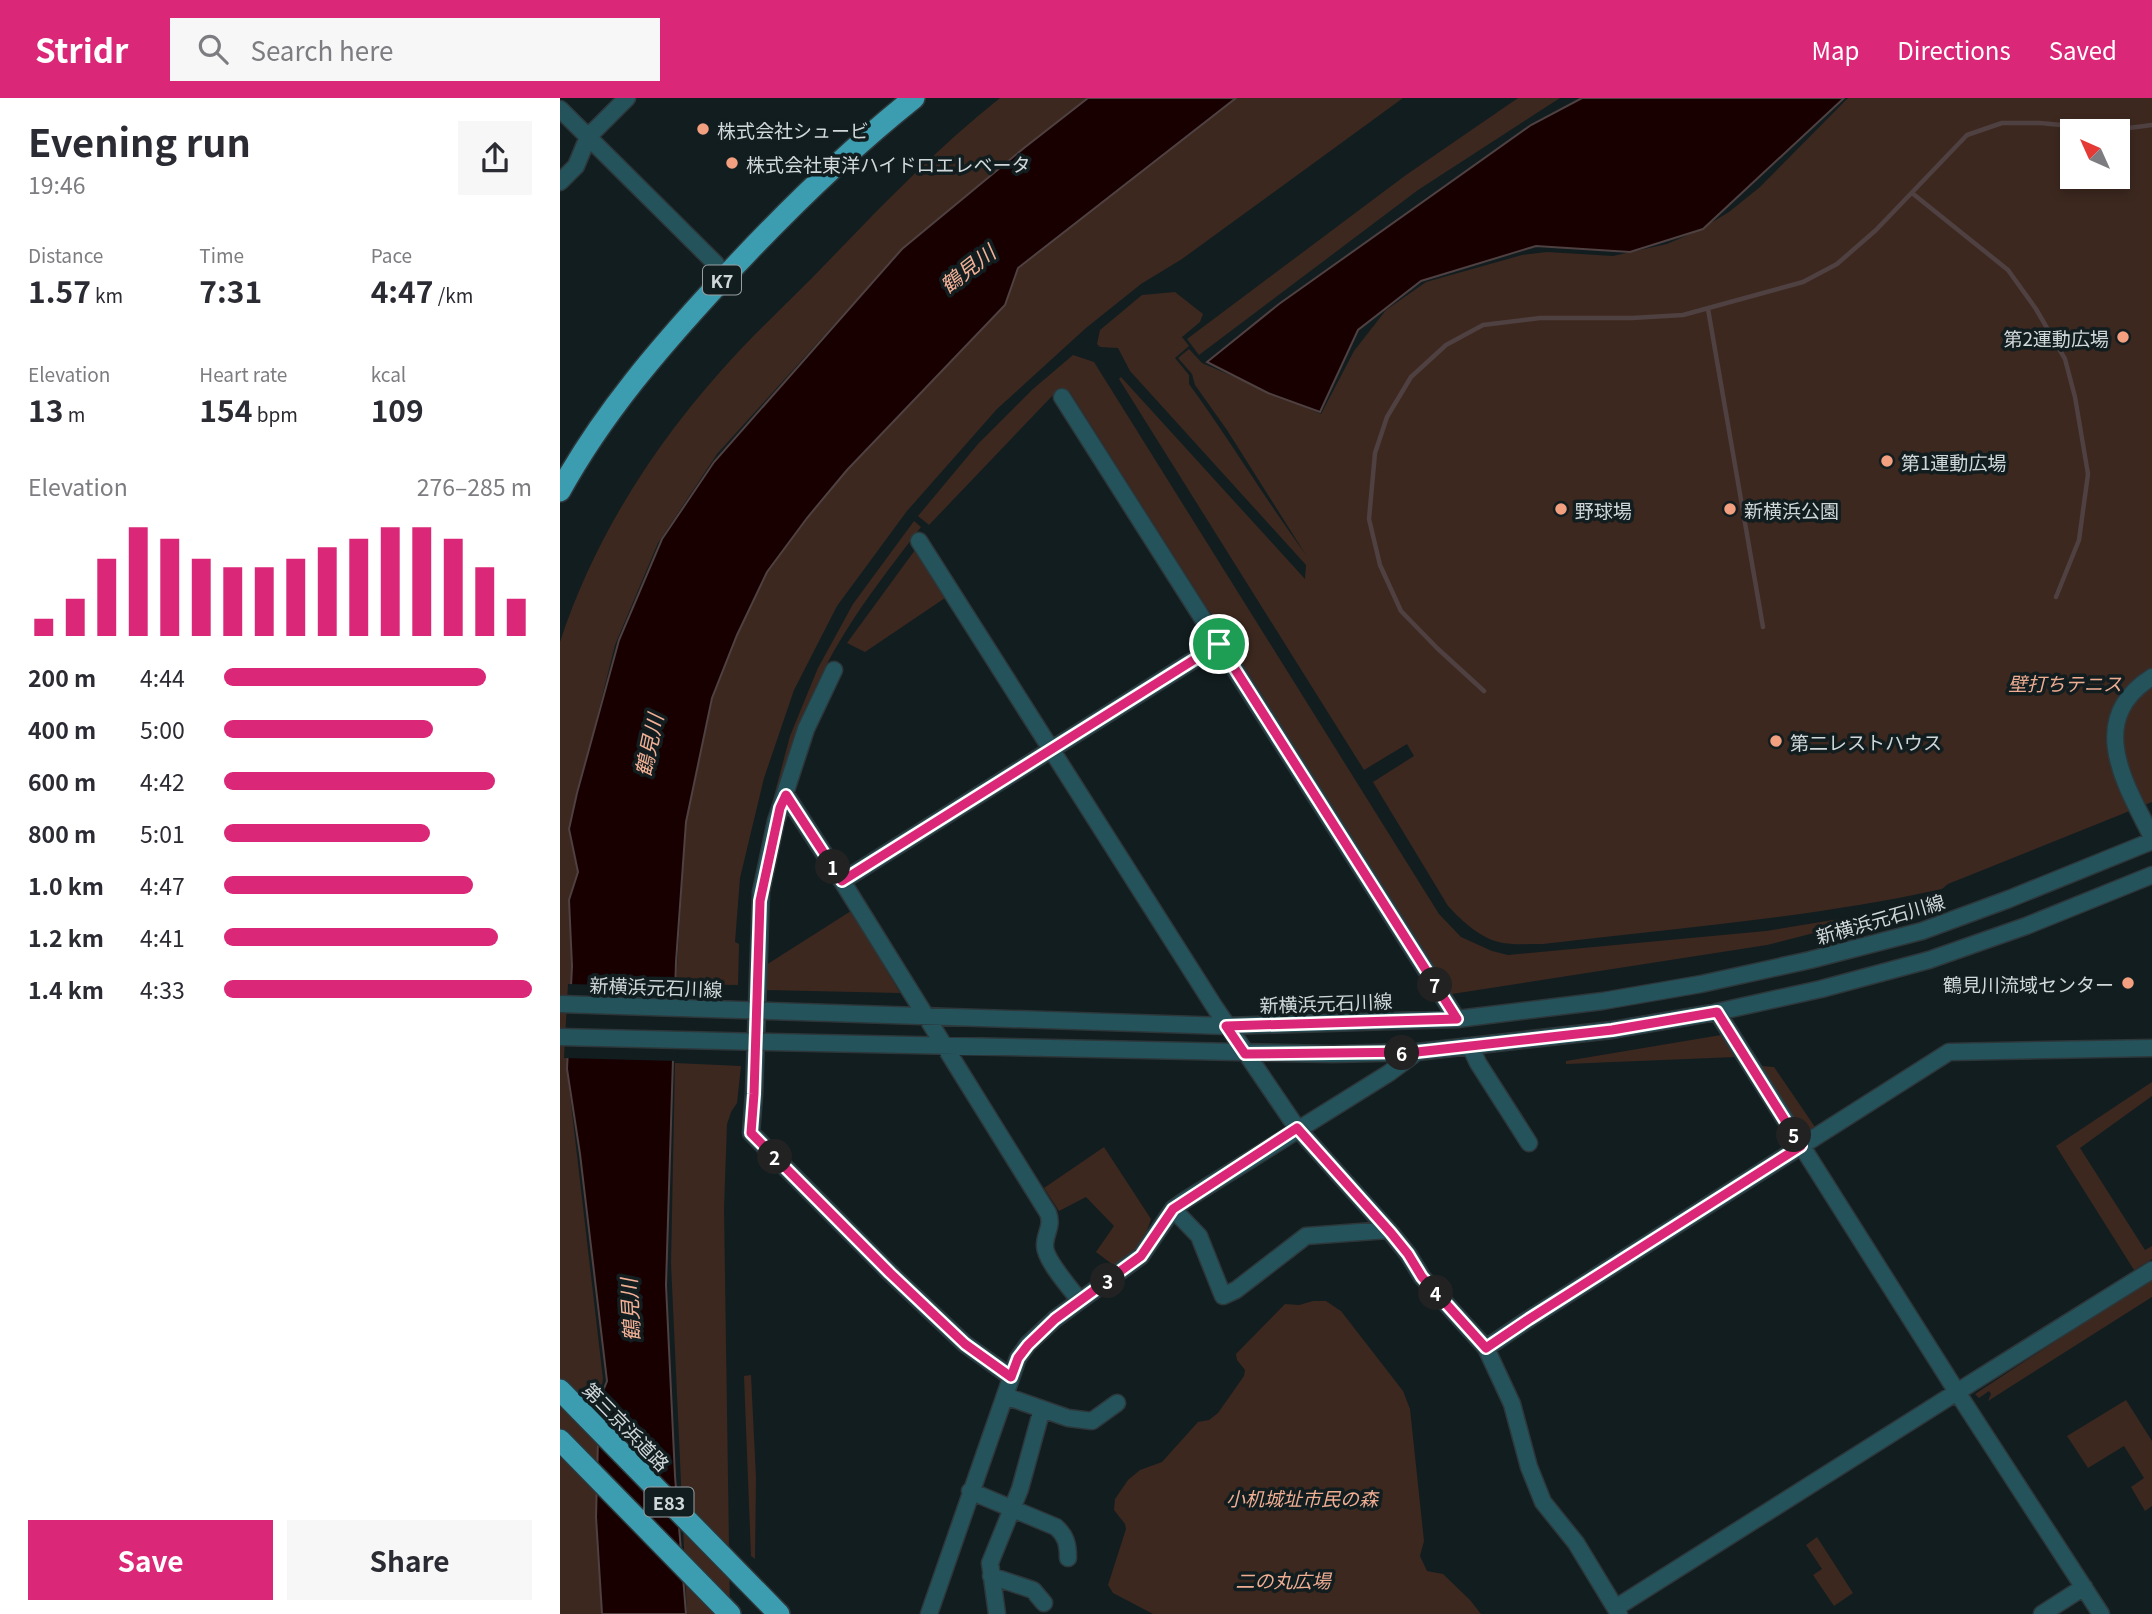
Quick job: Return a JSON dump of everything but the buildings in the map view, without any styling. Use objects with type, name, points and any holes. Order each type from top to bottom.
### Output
[{"type":"highway","name":"K7","points":[[560,488],[573,456],[612,399],[678,318],[810,180],[904,98]]},
{"type":"highway","name":"K7","points":[[560,488],[617,402],[684,321],[814,185],[914,98]]},
{"type":"highway","name":"第三京浜道路","points":[[560,1390],[779,1614]]},
{"type":"highway","name":"E83","points":[[560,1440],[730,1614]]},
{"type":"street","points":[[560,181],[576,166],[588,137],[627,98]]},
{"type":"street","points":[[560,109],[716,264]]},
{"type":"street","points":[[1062,397],[1457,1019]]},
{"type":"street","points":[[919,541],[1245,1054],[1297,1128],[1388,1230],[1408,1254],[1422,1277],[1486,1348],[1512,1405],[1529,1467],[1544,1502],[1576,1543],[1618,1611],[1957,1391],[2152,1270]]},
{"type":"street","points":[[842,881],[1219,644]]},
{"type":"street","points":[[834,670],[806,729],[776,821],[761,892],[751,1133],[965,1344],[1011,1377]]},
{"type":"street","points":[[2152,677],[2143,683],[2125,704],[2116,725],[2115,753],[2125,783],[2152,839]]},
{"type":"street","points":[[786,795],[1048,1213],[1051,1222],[1044,1246],[1047,1256],[1080,1301]]},
{"type":"street","name":"新横浜元石川線","points":[[560,1004],[1226,1026],[1457,1019],[1603,1001],[1701,984],[1922,931],[2009,899],[2152,839]]},
{"type":"street","points":[[560,1037],[1245,1054],[1417,1052],[1612,1030],[1717,1012],[1821,989],[1929,960],[2025,926],[2152,875]]},
{"type":"street","points":[[1717,1012],[2101,1614]]},
{"type":"street","points":[[1470,1046],[1529,1143]]},
{"type":"street","points":[[1486,1348],[1949,1052],[2152,1048]]},
{"type":"street","points":[[929,1614],[1004,1395],[1018,1358],[1028,1345],[1055,1319],[1141,1256],[1173,1209],[1297,1128],[1389,1073],[1417,1052]]},
{"type":"street","points":[[1173,1209],[1199,1236],[1223,1296],[1236,1290],[1306,1236],[1388,1230]]},
{"type":"street","points":[[1004,1395],[1068,1418],[1092,1421],[1117,1403]]},
{"type":"street","points":[[997,1614],[990,1563],[1013,1508],[1042,1409]]},
{"type":"street","points":[[970,1492],[1056,1527],[1064,1535],[1069,1548],[1068,1558]]},
{"type":"street","points":[[992,1576],[1033,1590],[1044,1603]]},
{"type":"street","points":[[2042,1614],[2084,1587]]},
{"type":"green space","points":[[1000,98],[1088,98],[902,249],[717,454],[658,543],[615,645],[569,829],[578,872],[569,900],[572,966],[567,1069],[603,1379],[599,1401],[596,1517],[602,1614],[560,1614],[560,642],[592,562],[612,523],[658,450],[711,382],[926,162]]},
{"type":"green space","points":[[1236,98],[1403,98],[1182,259],[1141,284],[1086,328],[997,409],[907,511],[837,606],[794,690],[764,778],[740,878],[735,942],[739,944],[738,985],[676,984],[686,822],[712,698],[737,635],[767,572],[847,470],[1005,305],[1018,268]]},
{"type":"green space","points":[[1518,98],[1560,98],[1418,190],[1199,355],[1187,339],[1406,175]]},
{"type":"green space","name":"新横浜公園","points":[[1848,98],[2152,98],[2152,802],[1948,884],[1942,889],[1843,908],[1693,927],[1543,944],[1495,941],[1472,929],[1448,906],[1373,782],[1414,756],[1407,744],[1364,770],[1119,379],[1121,377],[1305,579],[1306,565],[1130,371],[1118,348],[1100,347],[1097,344],[1100,330],[1142,295],[1175,292],[1203,314],[1200,322],[1182,337],[1189,346],[1175,358],[1189,375],[1189,384],[1306,555],[1227,430],[1195,385],[1192,374],[1178,358],[1189,349],[1202,363],[1321,414],[1354,351],[1386,310],[1426,282],[1522,255],[1547,252],[1613,256],[1667,244],[1699,230],[1729,212],[1760,187]]},
{"type":"green space","points":[[1073,355],[1094,362],[1439,914],[1461,937],[1508,955],[1766,931],[1907,905],[1767,945],[1452,994],[1070,392],[1055,393],[929,525],[918,516],[978,444],[1033,389]]},
{"type":"green space","points":[[914,521],[921,527],[857,614],[824,670],[801,722],[770,811],[790,736],[818,668],[853,604]]},
{"type":"green space","points":[[915,550],[945,598],[865,652],[847,643]]},
{"type":"green space","points":[[851,911],[900,993],[767,990],[766,965]]},
{"type":"green space","points":[[1721,1035],[1735,1057],[1566,1064],[1566,1061]]},
{"type":"green space","points":[[675,1063],[741,1066],[737,1103],[727,1124],[724,1208],[730,1614],[687,1614],[671,1263]]},
{"type":"green space","points":[[1761,1066],[1774,1067],[1815,1127],[1803,1134]]},
{"type":"green space","points":[[2152,1082],[2152,1096],[2080,1148],[2145,1250],[2152,1246],[2152,1259],[2134,1270],[2056,1146]]},
{"type":"green space","points":[[1104,1147],[1151,1219],[1138,1246],[1116,1267],[1096,1252],[1114,1226],[1086,1197],[1059,1211],[1044,1188]]},
{"type":"green space","points":[[2152,1278],[2152,1297],[1988,1401],[1991,1394],[1989,1391],[1979,1398],[1975,1394]]},
{"type":"green space","name":"小机城址市民の森","points":[[1326,1301],[1341,1311],[1403,1391],[1410,1409],[1424,1541],[1420,1556],[1427,1571],[1443,1574],[1481,1614],[1153,1614],[1113,1593],[1108,1585],[1126,1529],[1114,1510],[1115,1499],[1128,1480],[1140,1470],[1162,1462],[1198,1422],[1209,1420],[1218,1413],[1244,1376],[1245,1370],[1236,1354],[1285,1304],[1299,1305]]},
{"type":"green space","points":[[751,1375],[756,1478],[755,1559],[751,1556],[744,1376]]},
{"type":"green space","points":[[2126,1400],[2152,1441],[2152,1506],[2145,1511],[2131,1487],[2144,1478],[2124,1446],[2088,1468],[2067,1436]]},
{"type":"green space","points":[[1817,1537],[1853,1593],[1834,1606],[1813,1575],[1822,1569],[1806,1545]]},
{"type":"water","name":"鶴見川","points":[[1088,98],[1236,98],[1018,268],[1005,305],[847,470],[767,572],[737,635],[712,698],[686,822],[676,962],[666,1285],[675,1476],[686,1614],[602,1614],[596,1517],[599,1401],[607,1381],[567,1069],[572,966],[569,900],[578,872],[569,829],[619,640],[662,539],[714,462],[902,249]]},
{"type":"water","points":[[1582,98],[1844,98],[1703,229],[1630,252],[1536,246],[1421,281],[1358,330],[1320,412],[1268,393],[1207,362],[1279,304],[1531,125]]},
{"type":"pier","points":[[568,984],[679,987],[677,1061],[564,1058]]},
{"type":"waterway","points":[[1484,691],[1401,611],[1380,565],[1369,519],[1375,453],[1387,417],[1411,377],[1446,345],[1483,325],[1540,318],[1683,315],[1803,282],[1837,264],[1876,230],[1967,135],[2002,123],[2040,123],[2114,130],[2152,125]]},
{"type":"waterway","points":[[1912,193],[2008,270],[2036,309],[2065,359],[2075,397],[2088,474],[2079,540],[2056,597]]},
{"type":"waterway","points":[[1708,309],[1763,627]]},
{"type":"place","name":"株式会社シュービ","points":[[703,129]]},
{"type":"place","name":"株式会社東洋ハイドロエレベータ","points":[[732,163]]},
{"type":"place","name":"第2運動広場","points":[[2123,337]]},
{"type":"place","name":"第1運動広場","points":[[1887,461]]},
{"type":"place","name":"野球場","points":[[1561,509]]},
{"type":"place","name":"新横浜公園","points":[[1730,509]]},
{"type":"place","name":"第二レストハウス","points":[[1776,741]]},
{"type":"place","name":"鶴見川流域センター","points":[[2128,983]]},
{"type":"route","points":[[1219,644],[1457,1019],[1226,1026],[1245,1054],[1417,1052],[1612,1030],[1717,1012],[1801,1146],[1486,1348],[1422,1277],[1391,1233],[1297,1128],[1173,1209],[1141,1256],[1055,1319],[1028,1345],[1018,1358],[1011,1377],[981,1358],[890,1273],[751,1133],[760,901],[780,808],[786,795],[842,881],[1219,644]]},
{"type":"park label","name":"壁打ちテニス","points":[[2065,682]]},
{"type":"park label","name":"二の丸広場","points":[[1283,1579]]}]
